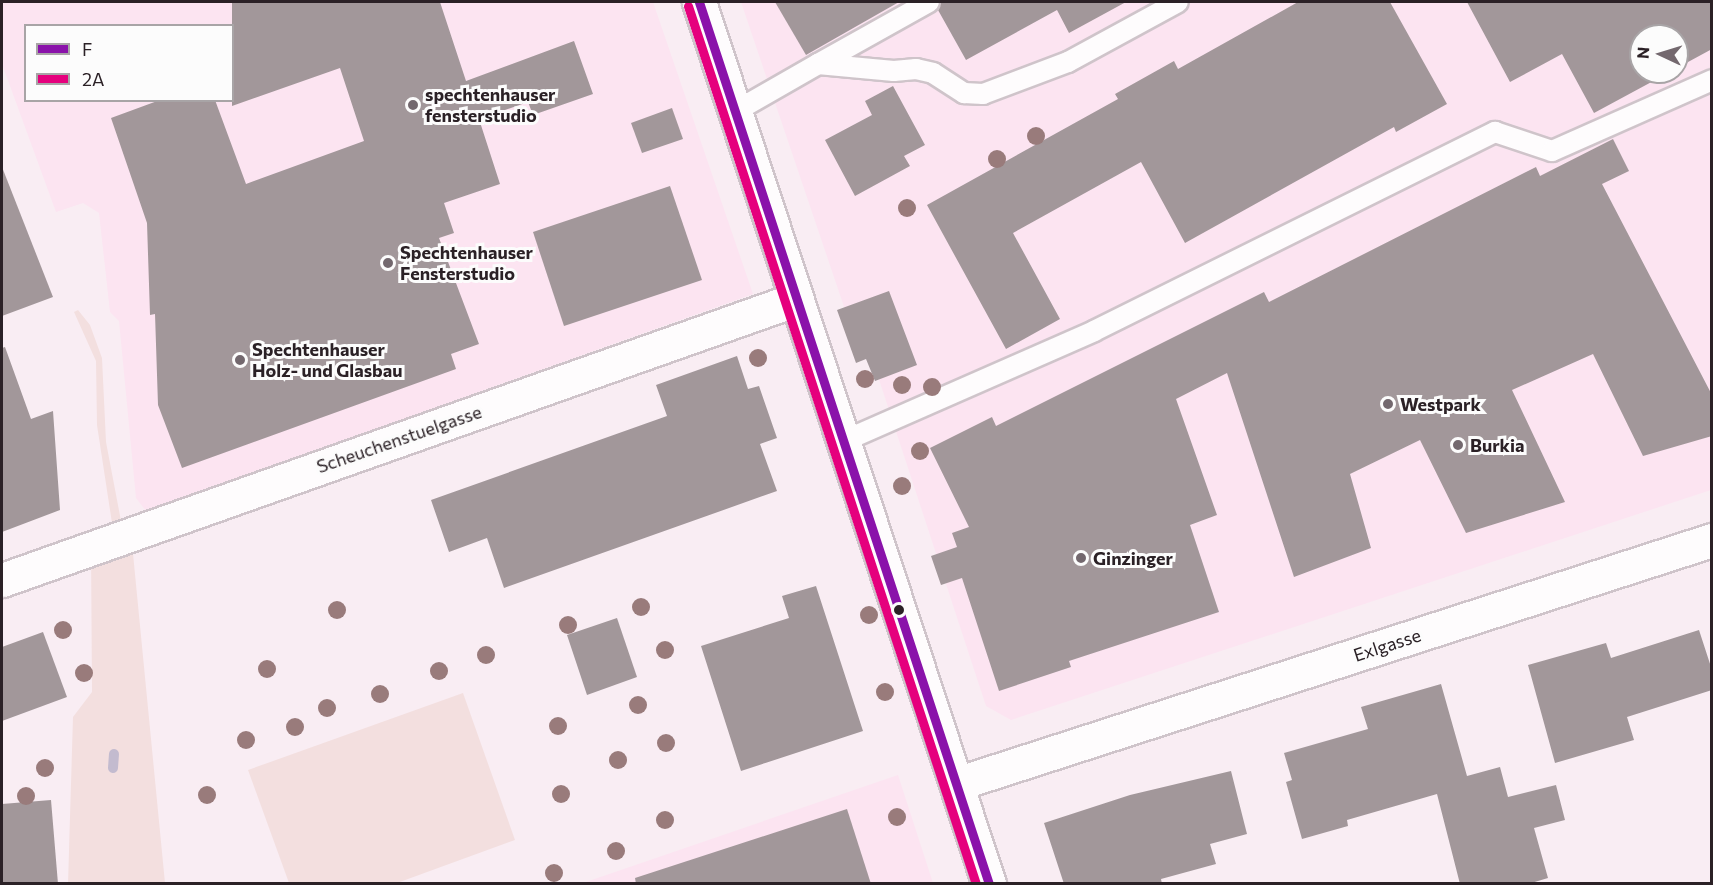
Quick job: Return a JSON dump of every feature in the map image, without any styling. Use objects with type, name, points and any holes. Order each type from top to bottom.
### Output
[{"type":"street","points":[[699,2],[959,783],[989,884]]},
{"type":"street","name":"Scheuchenstuelgasse","points":[[2,580],[797,299]]},
{"type":"street","name":"Exlgasse","points":[[959,783],[1712,540]]},
{"type":"lane","points":[[736,111],[929,2]]},
{"type":"lane","points":[[818,64],[894,71],[916,69],[933,73],[964,93],[983,94],[1068,62],[1178,2]]},
{"type":"lane","points":[[844,441],[1094,331],[1495,132],[1552,151],[1712,80]]},
{"type":"shaded area","points":[[2,2],[653,2],[753,294],[146,511],[136,498],[119,321],[110,312],[99,213],[83,203],[56,212],[2,64]]},
{"type":"shaded area","points":[[741,2],[1711,2],[1711,490],[1011,720],[986,706],[871,355],[861,357]]},
{"type":"shaded area","points":[[78,310],[90,325],[102,358],[106,442],[121,521],[112,523],[97,425],[96,361],[74,312]]},
{"type":"shaded area","points":[[131,533],[165,883],[68,884],[73,717],[92,692],[91,548]]},
{"type":"shaded area","points":[[463,693],[515,840],[397,883],[289,883],[248,770]]},
{"type":"shaded area","points":[[898,775],[933,883],[580,884]]},
{"type":"building","points":[[232,2],[440,2],[466,81],[574,41],[593,94],[533,115],[528,102],[479,119],[500,184],[444,203],[454,233],[439,238],[479,344],[451,354],[456,369],[182,468],[158,405],[155,314],[150,315],[147,223],[111,118],[155,102],[216,102],[246,184],[364,141],[340,68],[232,106],[234,102],[234,24],[232,24]]},
{"type":"building","points":[[775,2],[899,2],[806,55]]},
{"type":"building","points":[[941,2],[1126,2],[1069,33],[1057,10],[966,60],[938,10]]},
{"type":"building","points":[[1298,2],[1390,2],[1447,104],[1396,132],[1394,127],[1185,243],[1141,162],[1013,233],[1060,319],[1006,349],[927,205],[1118,99],[1115,94],[1174,61],[1178,69]]},
{"type":"building","points":[[1467,2],[1712,2],[1712,49],[1689,61],[1689,24],[1629,24],[1629,84],[1648,84],[1594,113],[1562,54],[1510,82]]},
{"type":"building","points":[[893,86],[925,145],[904,156],[910,166],[855,196],[825,140],[872,115],[865,101]]},
{"type":"building","points":[[672,108],[683,139],[642,153],[631,123]]},
{"type":"building","points":[[1613,139],[1629,171],[1602,184],[1712,395],[1712,436],[1643,456],[1593,354],[1512,390],[1565,502],[1466,533],[1420,440],[1350,474],[1371,548],[1294,577],[1227,373],[1176,399],[1217,515],[1190,525],[1219,612],[1069,661],[1071,667],[999,691],[962,578],[941,585],[931,556],[957,547],[952,533],[969,527],[930,448],[992,417],[996,426],[1264,292],[1269,302],[1536,167],[1540,176]]},
{"type":"building","points":[[2,167],[53,297],[2,316]]},
{"type":"building","points":[[670,186],[702,280],[564,326],[533,232]]},
{"type":"building","points":[[889,291],[917,365],[875,381],[866,359],[856,363],[837,310]]},
{"type":"building","points":[[5,347],[31,419],[53,411],[60,510],[2,532],[2,348]]},
{"type":"building","points":[[737,356],[748,389],[759,386],[777,438],[760,444],[777,491],[504,588],[487,538],[449,552],[431,500],[667,416],[656,385]]},
{"type":"building","points":[[816,586],[863,731],[741,771],[701,646],[789,618],[782,596]]},
{"type":"building","points":[[617,618],[637,677],[587,695],[567,635]]},
{"type":"building","points":[[1699,630],[1712,670],[1712,690],[1627,717],[1634,740],[1555,763],[1528,665],[1606,643],[1611,658]]},
{"type":"building","points":[[43,632],[67,697],[2,721],[2,647]]},
{"type":"building","points":[[1441,684],[1467,776],[1500,767],[1508,797],[1556,785],[1565,820],[1534,828],[1548,878],[1528,884],[1460,884],[1437,794],[1347,820],[1348,826],[1302,839],[1286,782],[1292,780],[1284,753],[1368,729],[1361,707]]},
{"type":"building","points":[[1231,771],[1247,834],[1210,844],[1216,864],[1161,879],[1162,884],[1064,884],[1044,823],[1130,795]]},
{"type":"building","points":[[51,800],[58,884],[2,884],[2,804]]},
{"type":"building","points":[[847,809],[871,884],[636,884],[635,878]]},
{"type":"waterway","points":[[113,768],[114,754]]},
{"type":"transit line","name":"F","points":[[699,2],[989,884]]},
{"type":"transit line","name":"2A","points":[[688,6],[976,884]]},
{"type":"place","name":"spechtenhauser fensterstudio","points":[[413,105]]},
{"type":"place","name":"Spechtenhauser Fensterstudio","points":[[388,263]]},
{"type":"place","name":"Spechtenhauser Holz- und Glasbau","points":[[240,360]]},
{"type":"place","name":"Westpark","points":[[1388,404]]},
{"type":"place","name":"Burkia","points":[[1458,445]]},
{"type":"place","name":"Ginzinger","points":[[1081,558]]}]
